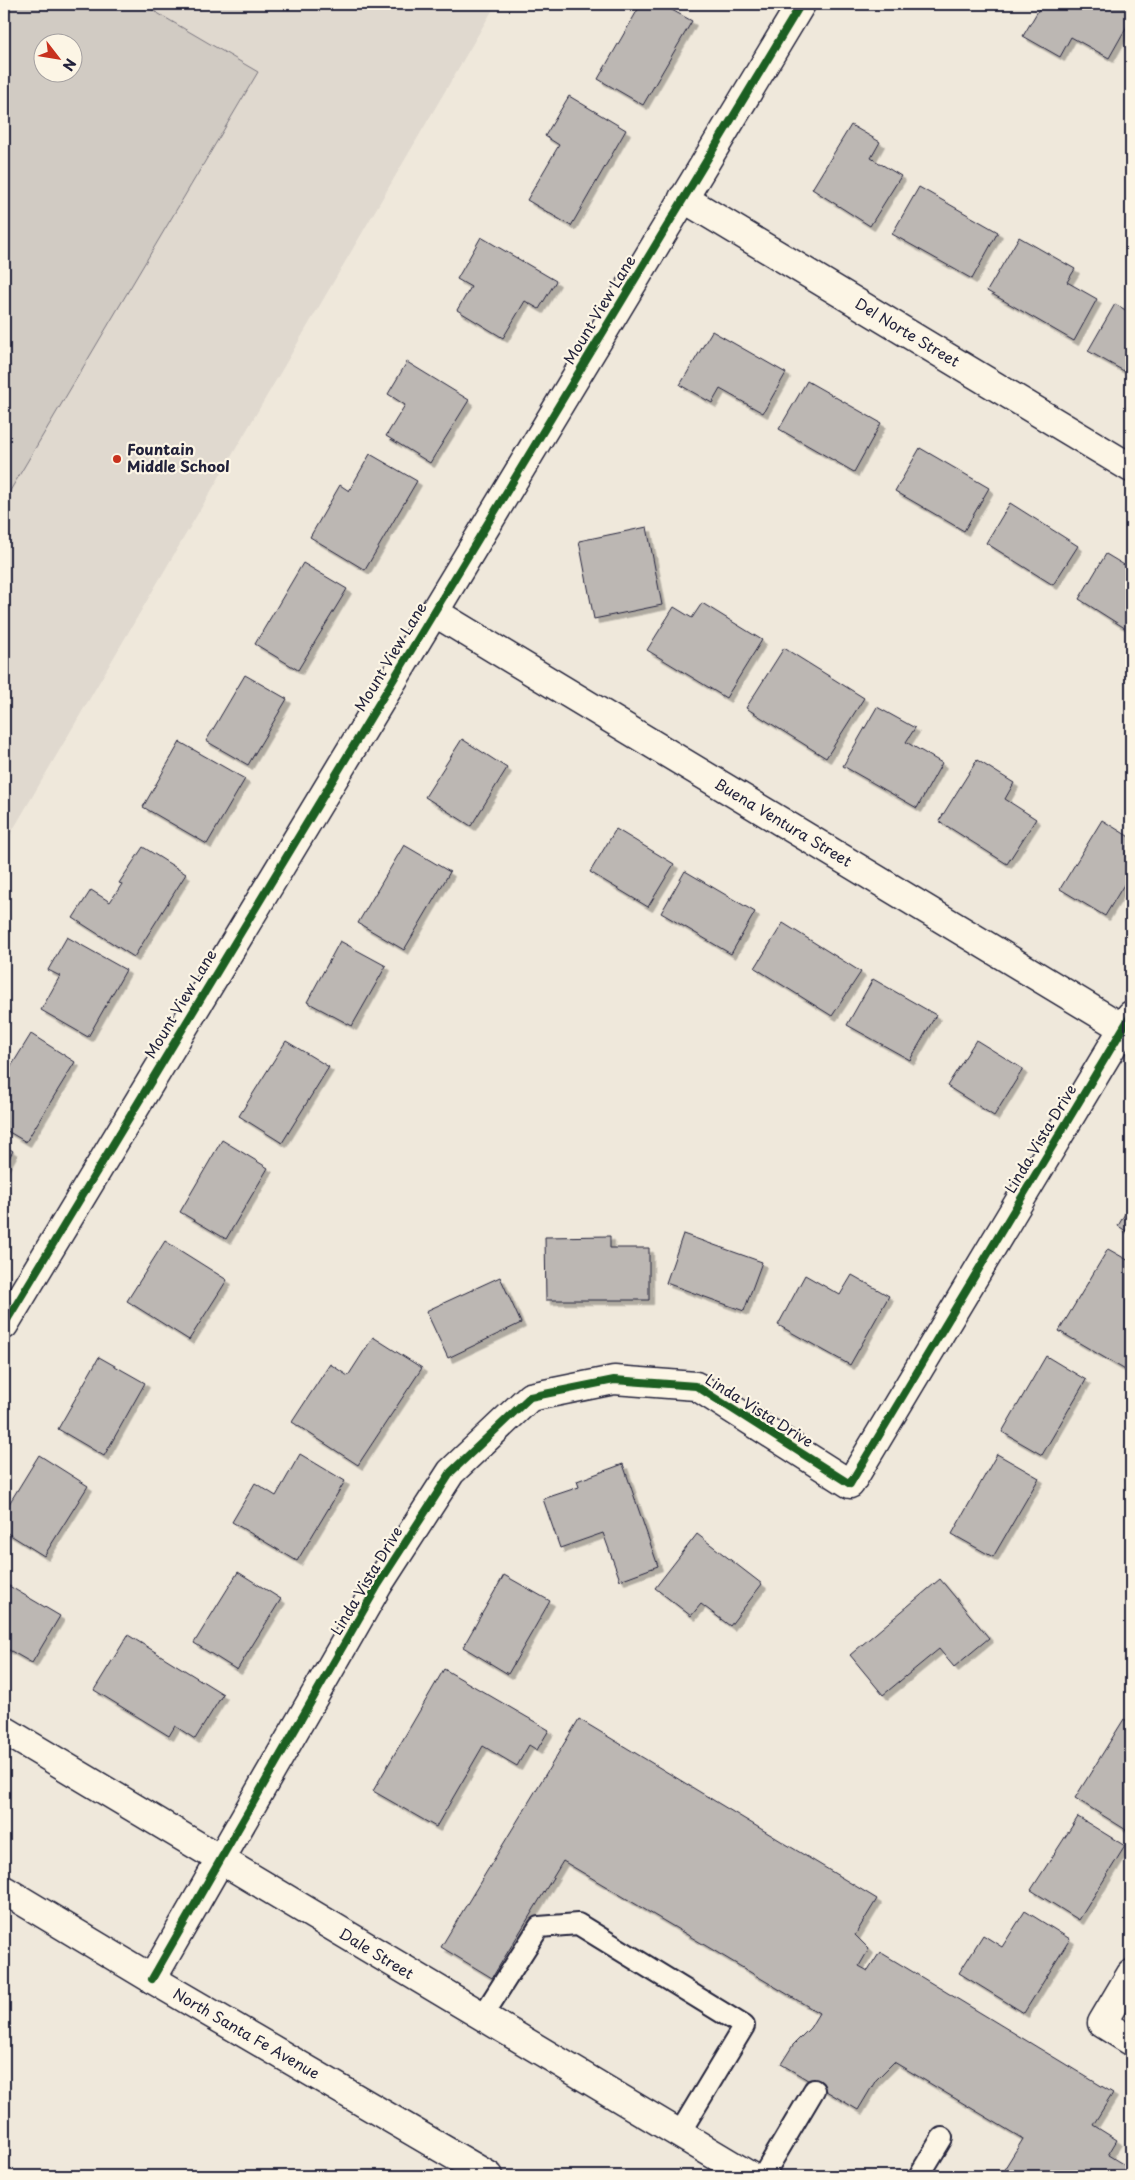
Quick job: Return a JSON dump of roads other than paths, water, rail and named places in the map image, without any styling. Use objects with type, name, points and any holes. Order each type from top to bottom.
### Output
[{"type":"street","name":"Mount View Lane","points":[[4,1325],[801,4]]},
{"type":"street","name":"Del Norte Street","points":[[683,198],[1131,468]]},
{"type":"street","name":"Buena Ventura Street","points":[[434,612],[1129,1026]]},
{"type":"street","name":"Linda Vista Drive","points":[[152,1980],[378,1585],[451,1472],[530,1398],[614,1380],[696,1386],[850,1484],[1129,1026]]},
{"type":"street","name":"Dale Street","points":[[4,1730],[750,2176]]},
{"type":"street","name":"North Santa Fe Avenue","points":[[4,1890],[152,1980],[489,2176]]},
{"type":"street","points":[[1131,1974],[1102,2023],[1131,2041]]},
{"type":"lane","points":[[482,2017],[539,1927],[578,1924],[744,2026],[678,2134]]},
{"type":"lane","points":[[763,2176],[814,2090]]},
{"type":"lane","points":[[919,2176],[942,2138]]},
{"type":"place","name":"Fountain Middle School","points":[[117,459]]}]
